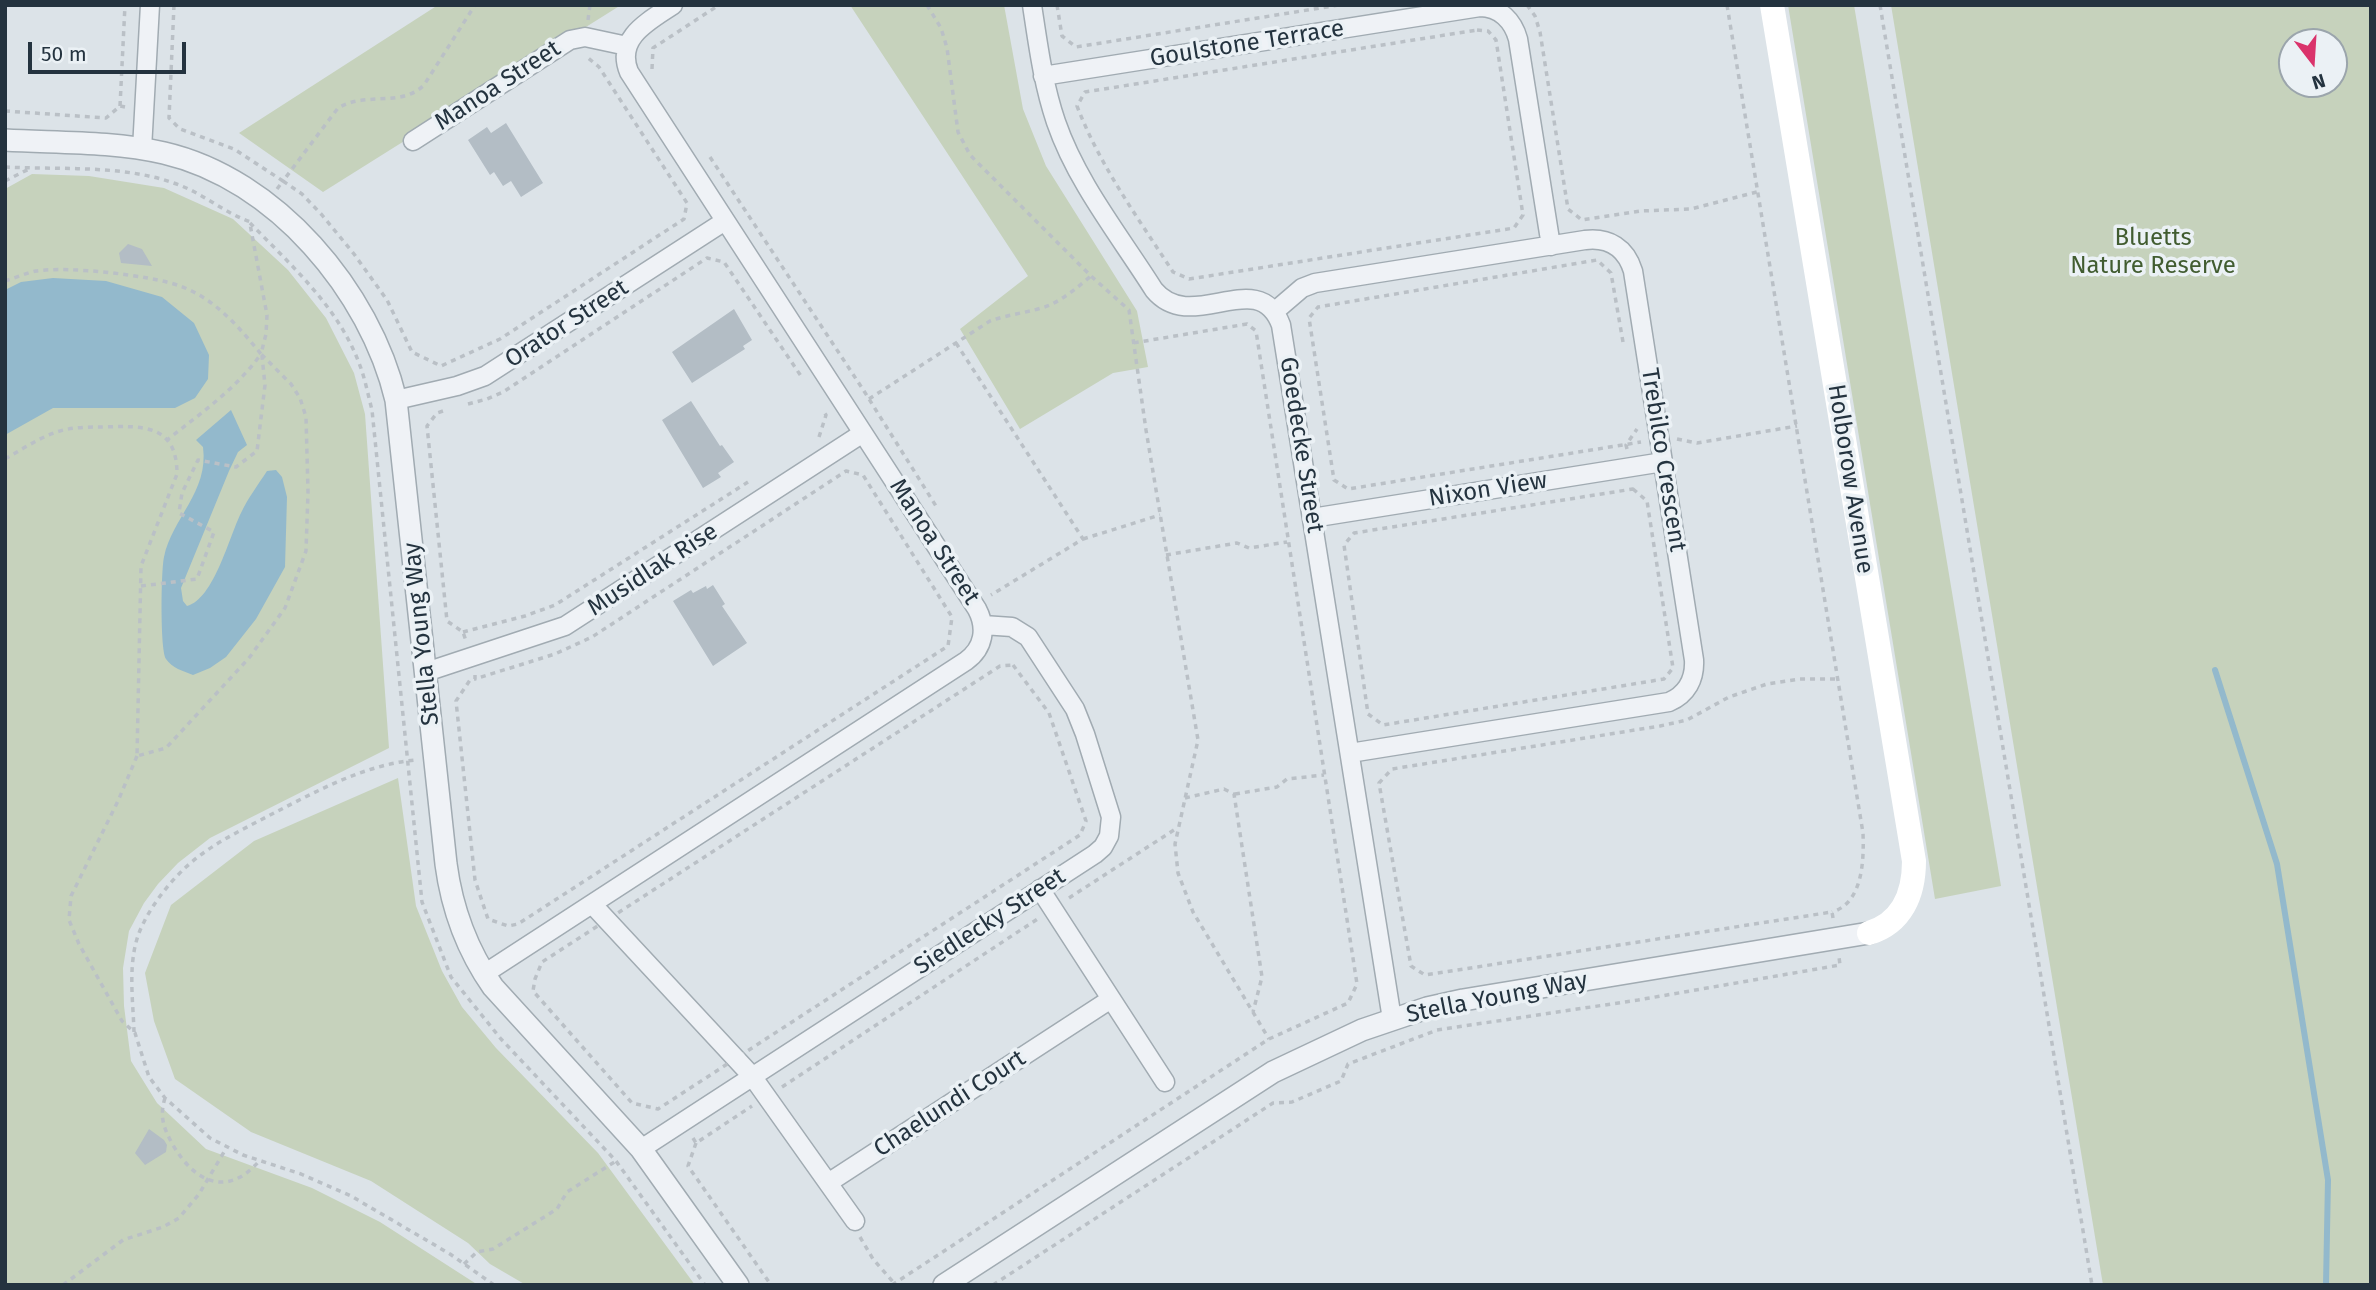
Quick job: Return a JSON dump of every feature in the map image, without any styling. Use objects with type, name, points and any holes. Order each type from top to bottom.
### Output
[{"type":"main road","name":"Holborow Avenue","points":[[1772,5],[1914,861],[1912,887],[1903,908],[1888,925],[1869,933]]},
{"type":"street","points":[[142,149],[149,5]]},
{"type":"street","points":[[627,46],[638,29],[673,5]]},
{"type":"street","points":[[1032,5],[1043,76],[1056,123],[1076,167],[1159,295],[1175,306],[1186,307],[1251,299],[1263,303],[1274,312]]},
{"type":"street","name":"Goulstone Terrace","points":[[1043,76],[1480,7],[1491,8],[1506,17],[1518,39],[1551,246]]},
{"type":"street","name":"Manoa Street","points":[[413,141],[564,44],[585,37],[627,46],[626,62],[633,79],[974,604],[983,625],[981,644],[971,658],[484,974]]},
{"type":"street","name":"Stella Young Way","points":[[5,140],[142,149],[208,167],[267,203],[305,238],[361,310],[379,344],[396,400],[451,893],[466,940],[484,974],[513,1011],[641,1149],[738,1285]]},
{"type":"street","name":"Orator Street","points":[[396,400],[457,386],[485,376],[725,221]]},
{"type":"street","name":"Trebilco Crescent","points":[[1274,312],[1301,288],[1315,283],[1595,239],[1605,240],[1621,249],[1633,271],[1694,660],[1693,674],[1685,692],[1669,702],[1350,753]]},
{"type":"street","name":"Goedecke Street","points":[[1274,312],[1283,331],[1392,1019]]},
{"type":"street","name":"Musidlak Rise","points":[[426,672],[565,626],[863,433]]},
{"type":"street","name":"Nixon View","points":[[1312,518],[1663,462]]},
{"type":"street","name":"Siedlecky Street","points":[[641,1149],[1103,846],[1111,830],[1110,810],[1081,722],[1032,642],[1023,633],[1012,627],[983,625]]},
{"type":"street","points":[[1040,889],[1165,1083]]},
{"type":"street","points":[[592,904],[752,1076],[855,1221]]},
{"type":"street","name":"Stella Young Way","points":[[944,1285],[1273,1072],[1333,1042],[1392,1019],[1427,1008],[1499,993],[1869,933]]},
{"type":"street","name":"Chaelundi Court","points":[[828,1183],[1111,999]]},
{"type":"path","points":[[5,111],[106,118],[120,106],[125,5]]},
{"type":"path","points":[[174,5],[169,118],[180,129],[234,149],[302,194],[355,254],[387,300],[412,352],[441,366],[500,339],[684,219],[687,204],[599,67],[583,54],[590,5]]},
{"type":"path","points":[[250,223],[338,108],[348,101],[405,97],[416,93],[424,85],[475,5]]},
{"type":"path","points":[[658,79],[650,68],[653,48],[719,5]]},
{"type":"path","points":[[927,5],[942,28],[958,132],[970,155],[1091,276],[1129,310],[1198,740],[1175,844],[1178,873],[1193,912],[1269,1039]]},
{"type":"path","points":[[1057,5],[1062,36],[1076,47],[1339,5]]},
{"type":"path","points":[[1527,5],[1535,16],[1540,32],[1569,209],[1582,220],[1640,211],[1691,209],[1757,191]]},
{"type":"path","points":[[1727,5],[1864,833],[1864,851],[1858,882],[1852,897],[1841,909],[1832,912],[1425,975],[1411,966],[1379,783],[1392,769],[1660,726],[1687,720],[1729,697],[1767,684],[1800,679],[1838,679]]},
{"type":"path","points":[[1880,5],[2092,1285]]},
{"type":"path","points":[[1476,30],[1488,31],[1496,40],[1523,215],[1514,228],[1189,279],[1173,272],[1120,191],[1095,150],[1077,106],[1085,92],[1476,30]]},
{"type":"path","points":[[704,148],[941,514]]},
{"type":"path","points":[[5,167],[106,171],[155,178],[200,194],[250,223],[310,285],[344,331],[359,363],[372,410],[408,761]]},
{"type":"path","points":[[5,181],[31,168]]},
{"type":"path","points":[[167,440],[230,390],[261,354],[267,314],[250,223]]},
{"type":"path","points":[[476,403],[503,392],[707,258],[724,262],[804,382]]},
{"type":"path","points":[[1624,352],[1611,272],[1597,260],[1318,307],[1309,318],[1334,480],[1348,489],[1660,439],[1697,443],[1797,426]]},
{"type":"path","points":[[5,281],[35,271],[63,270],[126,275],[180,286],[209,302],[237,325],[291,384],[300,398],[306,417],[306,551],[285,608],[249,658],[166,748],[137,756]]},
{"type":"path","points":[[869,399],[990,320],[1047,306],[1091,276]]},
{"type":"path","points":[[855,1221],[873,1259],[893,1284],[1269,1039],[1348,1003],[1357,984],[1287,542],[1258,338],[1252,327],[1241,325],[1133,343]]},
{"type":"path","points":[[956,343],[1083,539]]},
{"type":"path","points":[[141,586],[197,579],[214,532],[179,513],[182,493],[198,460],[236,467],[257,451],[265,385],[261,354]]},
{"type":"path","points":[[810,443],[821,435],[827,415],[819,404]]},
{"type":"path","points":[[1626,445],[1637,431],[1635,418]]},
{"type":"path","points":[[5,459],[44,437],[66,429],[145,427],[160,433],[167,440],[177,461],[177,474],[141,566],[137,756],[71,896],[69,919],[79,944],[122,1021],[135,1034]]},
{"type":"path","points":[[475,679],[555,654],[592,637],[846,471],[863,475],[952,617],[948,646],[518,924]]},
{"type":"path","points":[[463,632],[555,606],[752,480]]},
{"type":"path","points":[[1633,489],[1647,501],[1673,668],[1664,679],[1383,725],[1368,714],[1344,545],[1354,533],[1633,489]]},
{"type":"path","points":[[974,604],[1083,539],[1160,515]]},
{"type":"path","points":[[1167,555],[1237,543],[1249,548],[1287,542]]},
{"type":"path","points":[[1013,665],[1049,713],[1086,821],[1080,835],[736,1059],[658,1109],[632,1104],[533,992],[534,979],[542,962],[1000,666],[1013,665]]},
{"type":"path","points":[[435,758],[390,764],[345,778],[210,848],[184,868],[160,896],[143,922],[135,945],[132,965],[135,1034],[149,1077],[165,1098],[210,1138],[351,1196],[494,1285]]},
{"type":"path","points":[[1185,798],[1224,789],[1234,794],[1277,787],[1287,779],[1324,775]]},
{"type":"path","points":[[1234,794],[1262,977],[1253,1012]]},
{"type":"path","points":[[771,1285],[688,1166],[696,1143],[1178,827]]},
{"type":"path","points":[[993,1285],[1273,1103],[1292,1102],[1341,1081],[1348,1064],[1437,1030],[1638,1000],[1840,965],[1832,912]]},
{"type":"path","points":[[165,1098],[163,1128],[185,1163],[200,1176],[216,1182],[235,1181],[260,1160]]},
{"type":"path","points":[[667,1103],[696,1143]]},
{"type":"path","points":[[63,1285],[124,1240],[163,1227],[179,1218],[192,1205],[227,1147]]},
{"type":"path","points":[[464,1264],[477,1252],[493,1249],[557,1209],[567,1192],[616,1161]]},
{"type":"green space","points":[[438,5],[621,5],[323,192],[239,133]]},
{"type":"green space","points":[[850,5],[1004,5],[1023,109],[1046,166],[1137,311],[1148,367],[1113,373],[1020,429],[960,329],[1028,276]]},
{"type":"green space","points":[[1788,5],[1854,5],[2001,886],[1935,899]]},
{"type":"green space","name":"Bluetts Nature Reserve","points":[[1891,5],[2371,5],[2371,1285],[2103,1285]]},
{"type":"green space","points":[[32,174],[89,176],[164,188],[233,219],[288,270],[326,318],[354,373],[365,414],[389,748],[210,838],[178,863],[158,884],[129,931],[123,968],[124,1006],[131,1061],[157,1103],[206,1149],[312,1188],[380,1222],[478,1285],[5,1285],[5,189]]},
{"type":"green space","points":[[398,778],[416,906],[442,971],[462,1007],[496,1048],[598,1153],[695,1285],[526,1285],[490,1264],[468,1243],[371,1181],[251,1132],[175,1079],[154,1021],[145,973],[171,905],[254,841]]},
{"type":"water","points":[[53,278],[106,281],[162,297],[194,323],[209,355],[208,379],[195,398],[175,408],[53,408],[5,435],[5,290],[21,282]]},
{"type":"water","points":[[231,410],[247,445],[238,452],[229,471],[181,588],[183,601],[187,606],[197,601],[213,580],[244,507],[267,471],[276,470],[282,477],[287,497],[285,567],[256,619],[226,657],[193,675],[171,665],[164,652],[164,557],[174,530],[201,478],[203,447],[196,440]]},
{"type":"building","points":[[506,123],[543,183],[521,197],[511,181],[503,186],[494,172],[490,175],[468,140],[487,127],[491,133]]},
{"type":"building","points":[[128,244],[142,249],[152,266],[121,263],[119,253]]},
{"type":"building","points":[[734,309],[752,340],[743,346],[745,349],[692,383],[672,352]]},
{"type":"building","points":[[691,401],[720,446],[722,445],[734,462],[718,473],[721,477],[703,488],[662,420]]},
{"type":"building","points":[[713,585],[725,604],[722,606],[747,643],[713,666],[673,601],[691,590],[693,593]]},
{"type":"building","points":[[149,1129],[167,1145],[166,1152],[145,1165],[135,1153]]},
{"type":"waterway","points":[[2215,670],[2277,864],[2328,1180],[2326,1285]]}]
